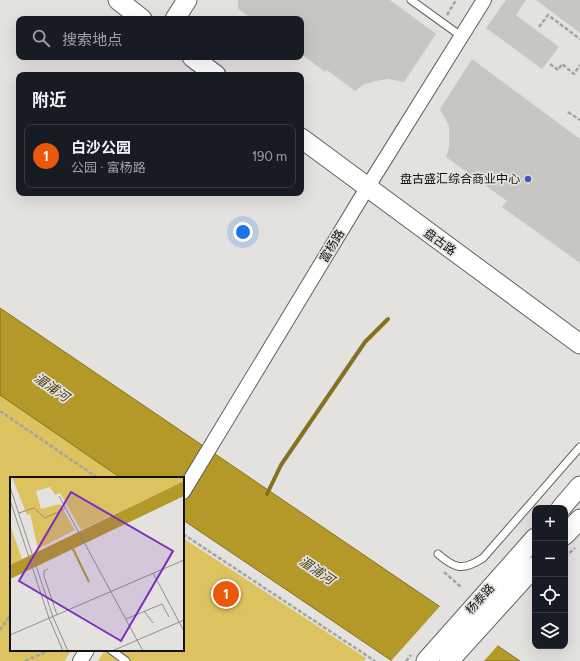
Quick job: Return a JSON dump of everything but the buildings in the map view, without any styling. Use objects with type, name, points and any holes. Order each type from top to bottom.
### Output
[{"type":"street","points":[[118,0],[138,16]]},
{"type":"street","points":[[177,16],[187,0]]},
{"type":"street","name":"富杨路","points":[[184,490],[367,188],[484,0]]},
{"type":"street","points":[[196,60],[212,72]]},
{"type":"street","name":"盘古路","points":[[304,140],[580,344]]},
{"type":"street","points":[[564,505],[580,486]]},
{"type":"street","points":[[568,532],[580,518]]},
{"type":"street","name":"杨泰路","points":[[449,661],[508,581],[533,541]]},
{"type":"street","name":"杨泰路","points":[[426,661],[508,581],[532,568]]},
{"type":"street","points":[[80,661],[86,651]]},
{"type":"lane","points":[[411,0],[461,36]]},
{"type":"lane","points":[[438,554],[451,565],[461,568],[474,564],[483,558],[580,447]]},
{"type":"lane","points":[[112,651],[126,661]]},
{"type":"path","points":[[442,23],[456,0]]},
{"type":"path","points":[[539,27],[548,15],[580,39]]},
{"type":"path","points":[[550,64],[558,70],[562,64],[574,74],[580,65]]},
{"type":"path","points":[[568,112],[580,120]]},
{"type":"path","points":[[0,411],[97,477]]},
{"type":"path","points":[[184,535],[375,661]]},
{"type":"path","points":[[568,554],[580,544]]},
{"type":"path","name":"杨泰路","points":[[441,569],[462,588]]},
{"type":"path","points":[[0,630],[10,615]]},
{"type":"path","points":[[25,661],[48,651]]},
{"type":"shaded area","points":[[0,395],[120,477],[10,477],[10,651],[70,651],[65,661],[0,661]]},
{"type":"shaded area","points":[[184,539],[366,658],[364,661],[98,661],[104,651],[184,651]]},
{"type":"water","name":"湄浦河","points":[[0,308],[520,661],[392,661],[184,521],[184,477],[120,477],[0,395]]},
{"type":"pier","points":[[441,605],[468,623],[434,661],[391,661]]},
{"type":"pier","points":[[471,625],[499,644],[484,661],[440,661]]},
{"type":"waterway","points":[[267,494],[281,465],[365,342],[388,319]]},
{"type":"place","name":"盘古盛汇综合商业中心","points":[[528,179]]},
{"type":"place","name":"白沙公园","points":[[226,594]]}]
